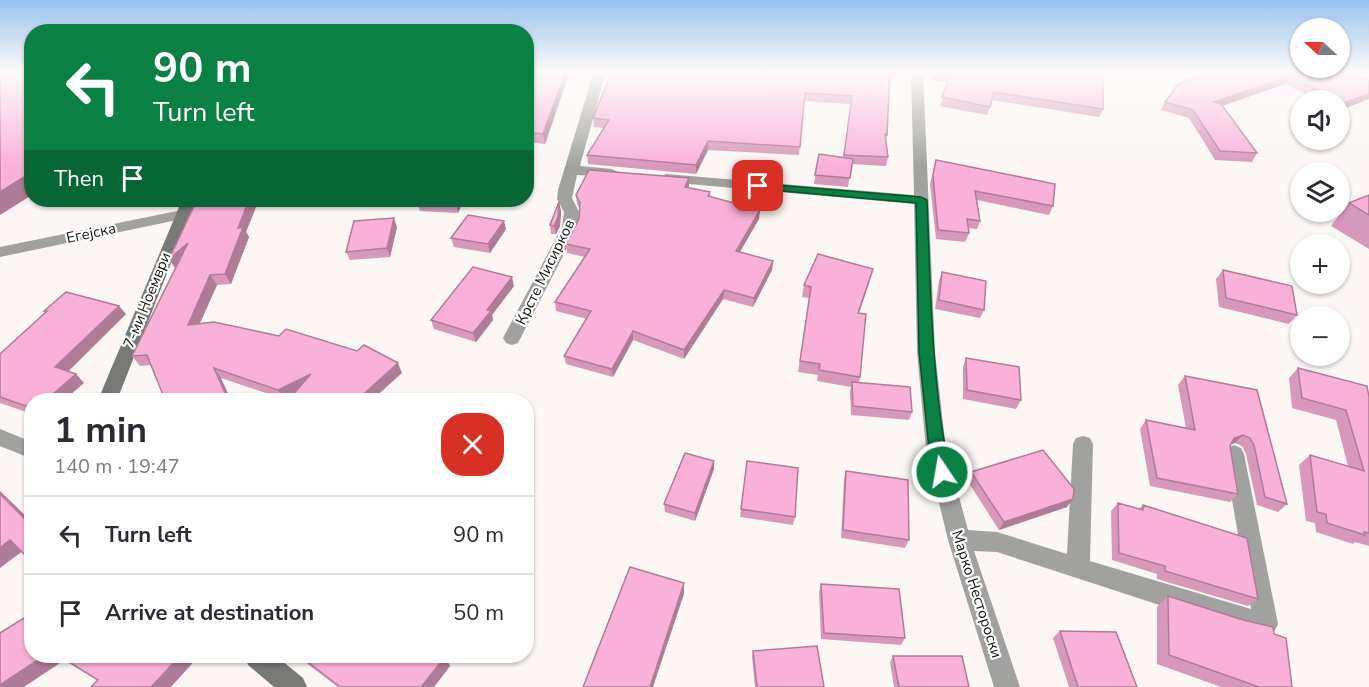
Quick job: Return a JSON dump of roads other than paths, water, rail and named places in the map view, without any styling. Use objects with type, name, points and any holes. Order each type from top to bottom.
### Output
[{"type":"street","name":"Крсте Мисирков","points":[[512,338],[570,228],[574,215],[564,199],[565,188],[572,170],[589,103]]},
{"type":"street","name":"Марко Нестороски","points":[[918,103],[928,374],[936,449],[959,540],[1007,687]]},
{"type":"street","points":[[572,170],[630,175]]},
{"type":"street","points":[[653,177],[921,200]]},
{"type":"street","name":"Егејска","points":[[0,252],[185,207]]},
{"type":"street","name":"7-ми Ноември","points":[[110,393],[185,207]]},
{"type":"street","points":[[0,437],[24,448]]},
{"type":"street","points":[[1078,568],[1083,444]]},
{"type":"street","points":[[959,540],[997,542],[1230,616],[1266,624],[1234,454]]},
{"type":"street","points":[[265,663],[294,687]]}]
